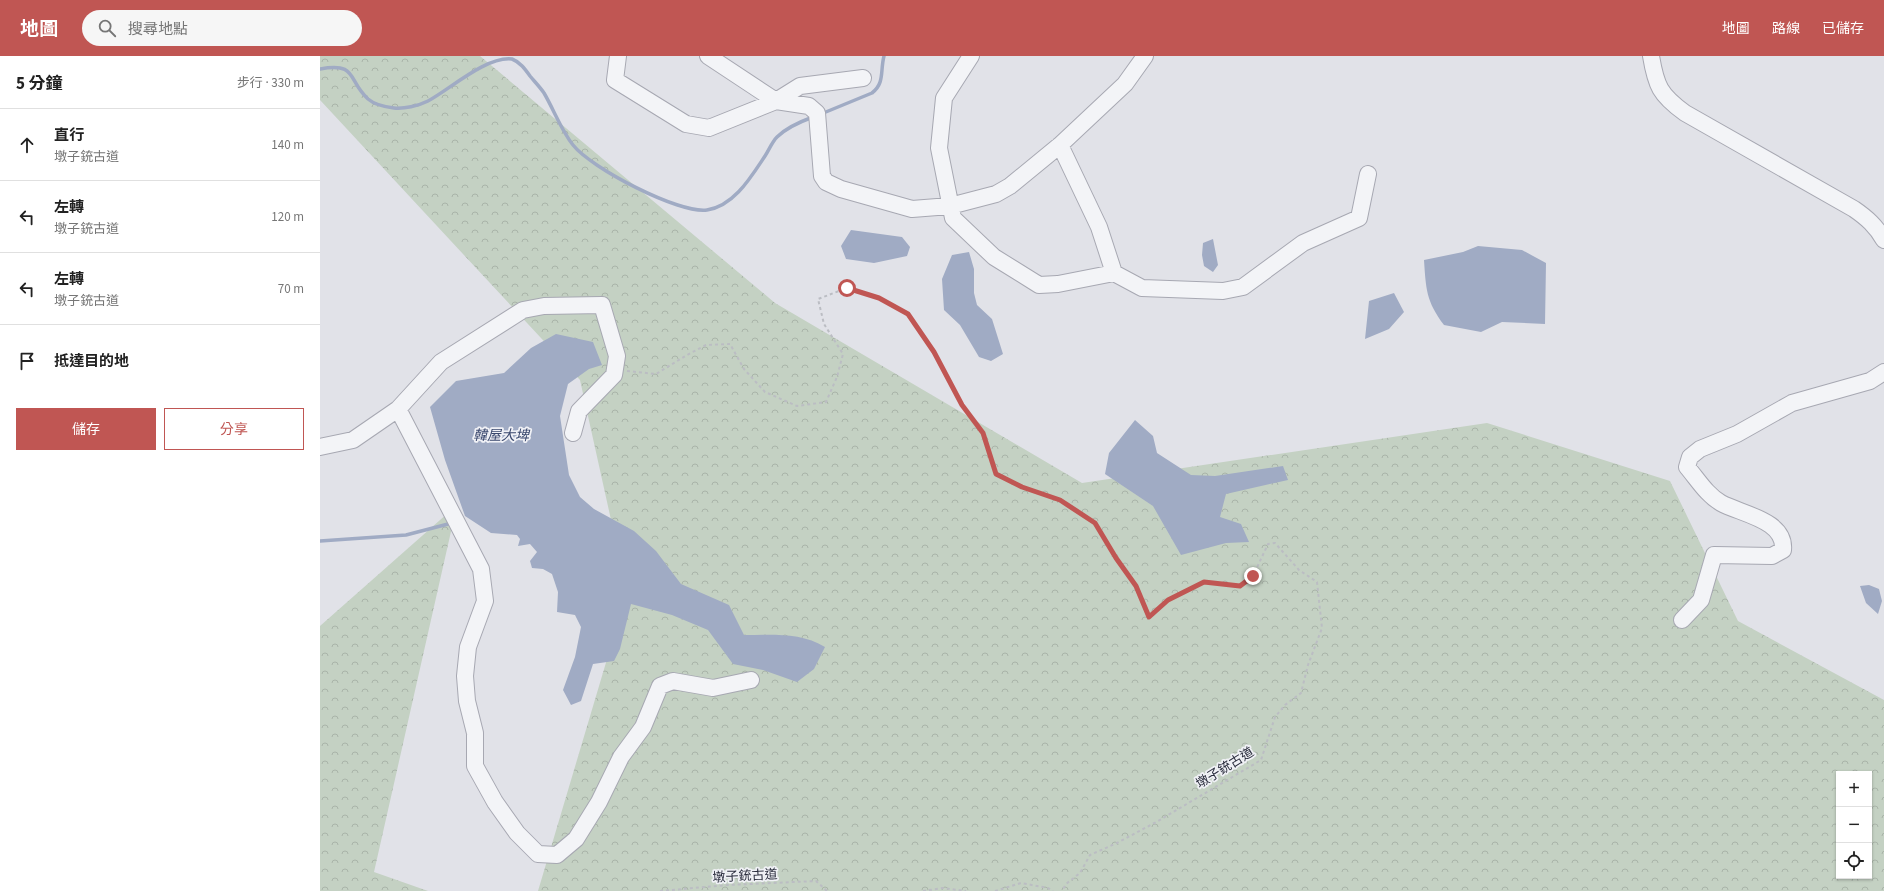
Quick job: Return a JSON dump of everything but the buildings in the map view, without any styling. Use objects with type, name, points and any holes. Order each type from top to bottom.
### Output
[{"type":"lane","points":[[618,56],[615,80],[686,124],[709,128],[776,101],[800,86],[863,78]]},
{"type":"lane","points":[[708,56],[776,101],[809,106],[817,118],[822,176],[826,182],[841,189],[912,209],[950,206],[996,194],[1010,186],[1060,145],[1125,84],[1145,56]]},
{"type":"lane","points":[[971,56],[944,98],[939,148],[953,218],[994,257],[1039,284],[1058,284],[1114,273],[1142,288],[1223,291],[1243,286],[1302,243],[1359,218],[1368,174]]},
{"type":"lane","points":[[1650,56],[1659,88],[1668,100],[1685,113],[1854,209],[1867,218],[1877,228],[1884,240]]},
{"type":"lane","points":[[1060,145],[1099,226],[1114,273]]},
{"type":"lane","points":[[320,447],[353,440],[398,409],[441,362],[523,310],[544,306],[602,306],[617,356],[614,375],[579,410],[573,433]]},
{"type":"lane","points":[[1682,620],[1701,600],[1714,556],[1772,556],[1783,550],[1784,543],[1782,536],[1771,525],[1721,503],[1708,493],[1688,467],[1690,457],[1700,449],[1737,434],[1792,403],[1870,381],[1884,372]]},
{"type":"lane","points":[[398,409],[481,569],[485,601],[468,646],[465,676],[467,701],[475,733],[475,766],[494,802],[517,833],[538,854],[557,855],[576,839],[602,796],[621,757],[643,727],[660,686],[673,681],[713,688],[751,680]]},
{"type":"path","name":"墩子銃古道","points":[[615,369],[656,374],[686,355],[706,345],[730,344],[744,369],[765,392],[797,406],[826,402],[837,377],[843,354],[824,324],[818,299],[847,288],[879,298],[908,314],[934,352],[962,405],[983,433],[996,474],[1022,487],[1060,500],[1095,523],[1116,558],[1136,586],[1149,617],[1168,600],[1204,582],[1240,586],[1253,576],[1268,544],[1275,543],[1299,570],[1317,582],[1322,628],[1308,665],[1301,693],[1285,705],[1275,717],[1261,760],[1158,821],[1117,843],[1090,855],[1080,873],[1066,884],[1062,891]]},
{"type":"path","name":"墩子銃古道","points":[[660,891],[728,885],[816,881],[827,891]]},
{"type":"path","points":[[995,891],[1021,883],[1048,888],[1053,891]]},
{"type":"path","points":[[923,891],[943,888],[966,891]]},
{"type":"green space","points":[[320,56],[480,56],[775,303],[1082,483],[1487,423],[1670,481],[1738,621],[1884,700],[1884,891],[538,891],[627,592],[580,380],[320,100]]},
{"type":"green space","points":[[457,505],[374,872],[428,891],[320,891],[320,626]]},
{"type":"water","points":[[851,230],[902,237],[910,247],[907,256],[874,263],[846,259],[841,246]]},
{"type":"water","points":[[1213,239],[1218,265],[1213,272],[1204,266],[1202,255],[1203,243]]},
{"type":"water","points":[[1478,246],[1522,250],[1546,263],[1545,324],[1502,322],[1481,332],[1444,325],[1430,302],[1426,287],[1424,260],[1463,252]]},
{"type":"water","points":[[969,252],[974,269],[974,293],[977,305],[992,319],[1003,354],[991,361],[979,357],[960,325],[944,310],[942,279],[952,255]]},
{"type":"water","points":[[1394,293],[1404,312],[1389,329],[1365,339],[1369,301]]},
{"type":"water","name":"韓屋大埤","points":[[556,334],[593,342],[602,365],[589,369],[568,384],[560,416],[569,475],[580,497],[594,509],[634,531],[656,551],[681,584],[729,605],[744,635],[786,635],[816,642],[825,647],[814,669],[797,682],[763,670],[733,664],[708,630],[672,615],[631,604],[620,649],[614,661],[593,664],[581,701],[571,705],[563,690],[575,657],[581,627],[575,615],[557,612],[558,592],[552,574],[543,569],[532,568],[530,561],[537,552],[530,544],[518,546],[520,539],[517,535],[491,533],[465,516],[445,460],[430,407],[456,381],[504,373],[531,348]]},
{"type":"water","points":[[1135,420],[1153,436],[1157,453],[1191,475],[1215,476],[1283,466],[1288,480],[1226,494],[1220,517],[1241,524],[1249,542],[1226,543],[1181,555],[1153,506],[1105,474],[1109,453]]},
{"type":"water","points":[[1869,585],[1879,589],[1882,601],[1878,614],[1866,603],[1860,586]]},
{"type":"waterway","points":[[821,114],[872,93],[879,85],[884,56]]},
{"type":"waterway","points":[[320,69],[341,68],[346,70],[361,92],[368,99],[384,106],[402,108],[415,106],[428,101],[468,75],[491,63],[502,59],[512,59],[522,66],[542,91],[569,139],[583,155],[616,177],[636,188],[677,205],[694,209],[707,210],[717,207],[734,197],[754,173],[777,137],[789,128],[813,117]]},
{"type":"waterway","points":[[320,541],[406,535],[452,523]]},
{"type":"route","points":[[847,288],[879,298],[908,314],[934,352],[962,405],[983,433],[996,474],[1022,487],[1060,500],[1095,523],[1106,539],[1116,558],[1136,586],[1149,617],[1168,600],[1204,582],[1240,586],[1253,576]]}]
